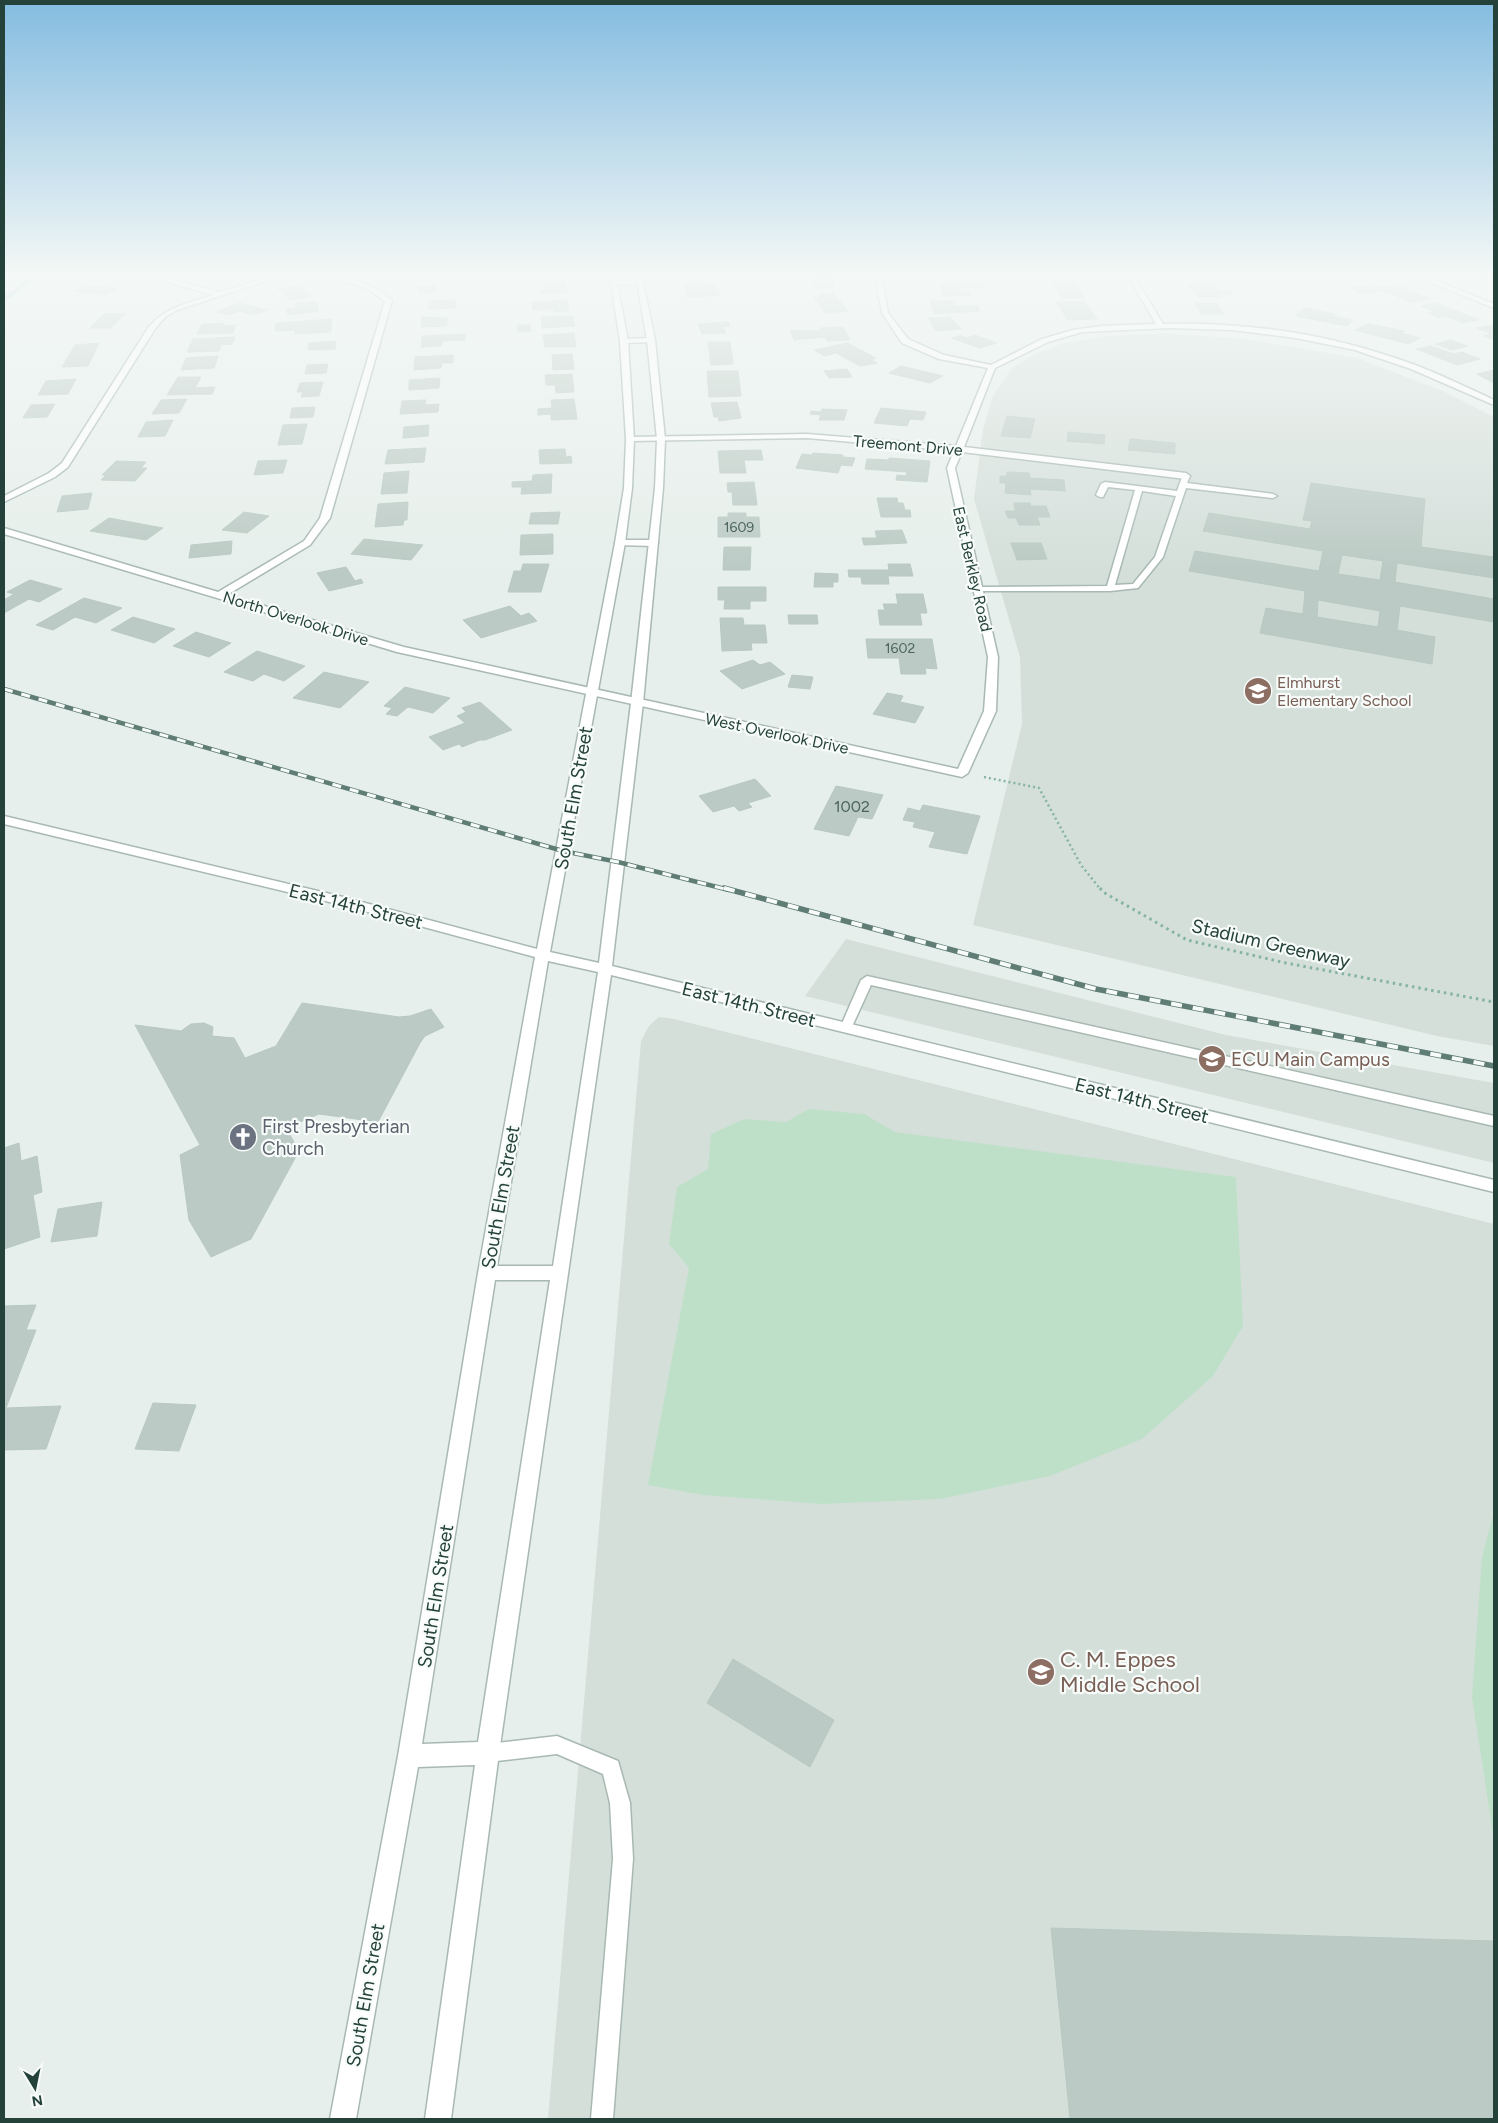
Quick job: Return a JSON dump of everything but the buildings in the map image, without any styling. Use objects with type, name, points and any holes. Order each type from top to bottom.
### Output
[{"type":"street","points":[[4,499],[52,475],[65,465],[123,373]]},
{"type":"street","points":[[220,595],[307,543],[325,518],[368,373]]},
{"type":"street","name":"South Elm Street","points":[[343,2119],[409,1756],[486,1272],[620,543],[628,488],[630,439],[626,373]]},
{"type":"street","points":[[438,2119],[488,1753],[601,1004],[637,703],[660,488],[660,439],[654,373]]},
{"type":"street","name":"East Berkley Road","points":[[962,773],[990,711],[993,657],[951,468],[989,373]]},
{"type":"street","points":[[1424,373],[1494,403]]},
{"type":"street","name":"Treemont Drive","points":[[630,439],[807,436],[957,450],[1184,480]]},
{"type":"street","name":"North Overlook Drive","points":[[4,531],[401,650],[592,694]]},
{"type":"street","points":[[620,543],[654,543]]},
{"type":"street","name":"West Overlook Drive","points":[[592,694],[962,773]]},
{"type":"street","name":"East 14th Street","points":[[4,820],[343,901],[543,956],[604,969],[1494,1186]]},
{"type":"street","points":[[486,1272],[560,1272]]},
{"type":"street","points":[[409,1756],[488,1753]]},
{"type":"lane","points":[[978,589],[1110,588],[1135,586],[1159,557],[1184,480],[1273,496]]},
{"type":"lane","points":[[1100,495],[1105,484],[1181,494]]},
{"type":"lane","points":[[1110,588],[1139,489]]},
{"type":"lane","points":[[846,1028],[867,980],[1494,1121]]},
{"type":"lane","points":[[488,1753],[557,1745],[610,1768],[620,1803],[623,1860],[602,2119]]},
{"type":"path","name":"Stadium Greenway","points":[[962,773],[1039,788],[1081,865],[1103,892],[1187,940],[1286,963],[1494,1002]]},
{"type":"shaded area","name":"Elmhurst Elementary School","points":[[1008,373],[1396,373],[1445,392],[1494,417],[1494,1046],[1437,1036],[973,925],[1022,724],[1020,657],[974,499],[983,429],[993,396]]},
{"type":"shaded area","name":"ECU Main Campus","points":[[846,939],[1226,1035],[1494,1083],[1494,1163],[805,996]]},
{"type":"shaded area","name":"C. M. Eppes Middle School","points":[[659,1017],[674,1019],[1494,1224],[1494,2119],[548,2119],[641,1041],[649,1026]]},
{"type":"green space","points":[[809,1109],[864,1114],[895,1132],[1236,1177],[1243,1326],[1213,1376],[1142,1439],[1050,1476],[940,1499],[822,1504],[703,1495],[648,1485],[689,1268],[669,1244],[677,1187],[708,1169],[711,1134],[744,1119],[786,1122]]},
{"type":"green space","points":[[1494,1512],[1494,1840],[1472,1697],[1482,1557]]},
{"type":"railway","points":[[4,689],[563,851],[618,862],[729,890]]},
{"type":"railway","points":[[724,888],[1096,989],[1494,1066]]},
{"type":"place","name":"Elmhurst Elementary School","points":[[1258,691]]},
{"type":"place","name":"ECU Main Campus","points":[[1212,1059]]},
{"type":"place","name":"First Presbyterian Church","points":[[243,1137]]},
{"type":"place","name":"C. M. Eppes Middle School","points":[[1041,1672]]}]
